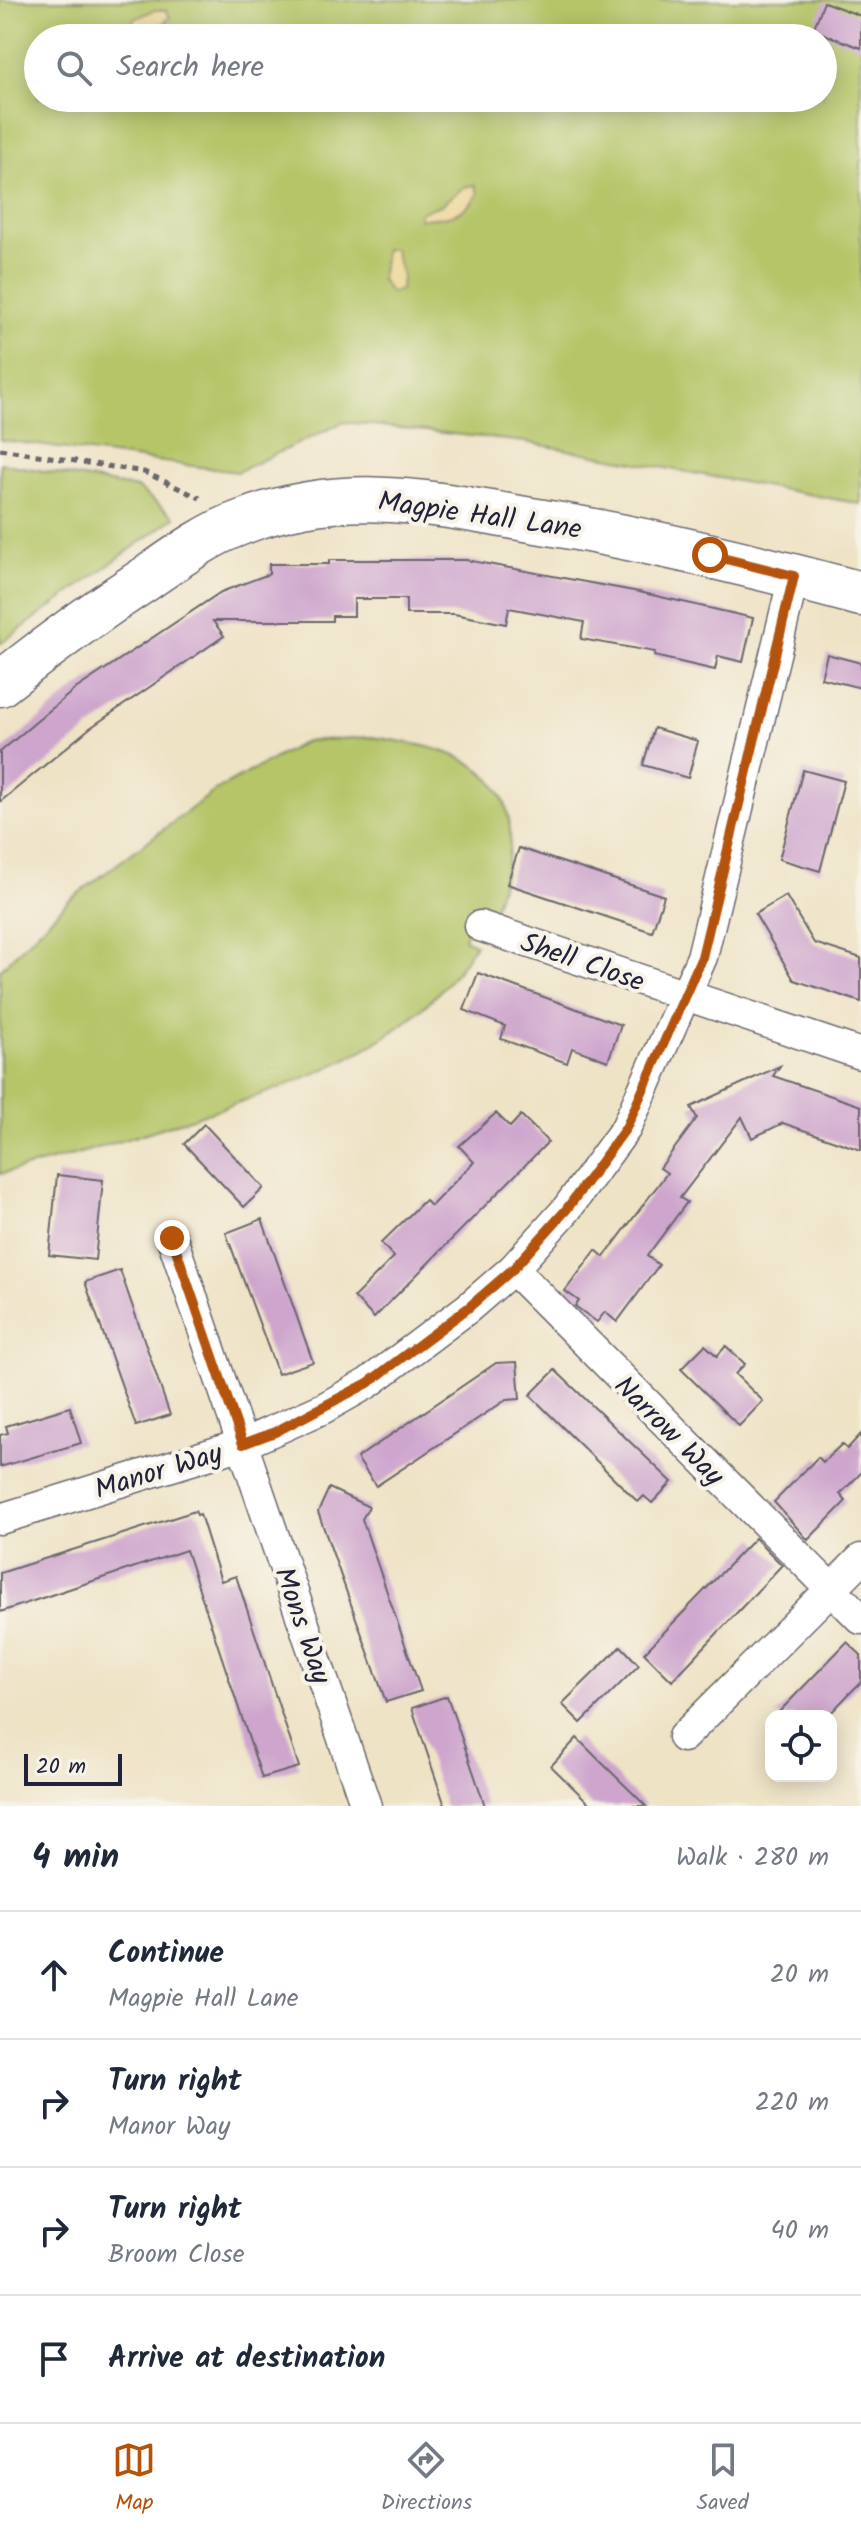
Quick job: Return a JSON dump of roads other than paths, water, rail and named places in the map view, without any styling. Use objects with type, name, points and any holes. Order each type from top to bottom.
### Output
[{"type":"street","name":"Magpie Hall Lane","points":[[0,684],[183,554],[238,523],[314,501],[378,497],[409,499],[626,536],[861,594]]},
{"type":"street","name":"Manor Way","points":[[0,1519],[243,1444],[275,1432],[368,1383],[457,1317],[513,1269],[566,1210],[626,1128],[702,957],[794,576]]},
{"type":"street","name":"Shell Close","points":[[480,926],[861,1054]]},
{"type":"street","name":"Mons Way","points":[[172,1238],[366,1806]]},
{"type":"street","name":"Narrow Way","points":[[513,1269],[861,1619]]},
{"type":"street","points":[[683,1737],[861,1559]]}]
